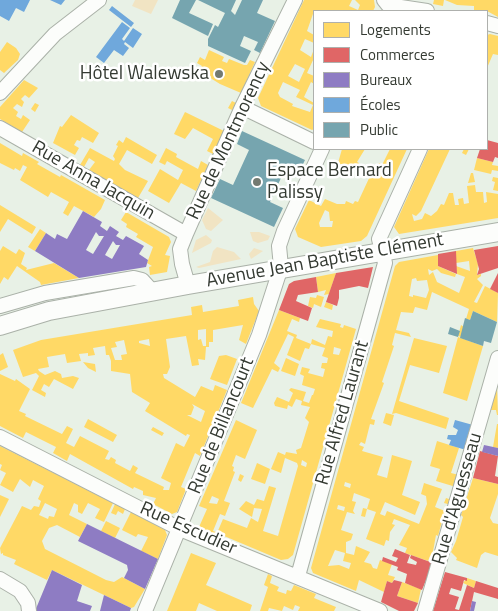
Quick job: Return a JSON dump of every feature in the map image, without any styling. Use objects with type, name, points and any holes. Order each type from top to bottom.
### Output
[{"type":"main road","name":"Avenue Jean Baptiste Clément","points":[[0,326],[49,311],[188,284],[498,232]]},
{"type":"street","points":[[0,93],[55,34],[99,0]]},
{"type":"street","name":"Rue de Montmorency","points":[[188,284],[180,249],[242,107],[295,0]]},
{"type":"street","points":[[388,4],[421,10]]},
{"type":"street","points":[[242,107],[313,142]]},
{"type":"street","name":"Rue Anna Jacquin","points":[[0,128],[186,234]]},
{"type":"street","points":[[281,267],[278,246],[322,150]]},
{"type":"street","name":"Rue Alfred Laurant","points":[[298,576],[385,263],[379,239],[420,150]]},
{"type":"street","name":"Rue de Billancourt","points":[[145,611],[258,335],[281,267]]},
{"type":"street","points":[[0,306],[45,293],[134,278],[142,280],[153,292]]},
{"type":"street","name":"Rue d'Aguesseau","points":[[425,611],[498,358]]},
{"type":"street","name":"Rue Escudier","points":[[0,437],[180,529],[380,611]]},
{"type":"street","points":[[0,579],[20,592],[28,603],[29,611]]},
{"type":"shaded area","points":[[135,0],[158,0],[151,14],[132,6]]},
{"type":"shaded area","points":[[208,208],[223,220],[211,231],[206,229],[202,220]]},
{"type":"shaded area","points":[[250,232],[259,232],[270,236],[268,240],[258,243],[253,241]]},
{"type":"shaded area","points":[[206,235],[212,240],[211,243],[192,253],[196,240]]},
{"type":"shaded area","points":[[217,247],[234,252],[241,259],[199,268],[196,267],[210,262],[213,251]]},
{"type":"shaded area","points":[[254,248],[263,251],[251,259],[249,254]]},
{"type":"building: Logements","points":[[304,0],[352,0],[349,6],[358,10],[313,10],[307,31],[313,34],[313,43],[305,39],[300,50],[311,57],[313,52],[313,60],[307,73],[313,76],[313,83],[311,82],[304,97],[313,102],[313,105],[313,130],[261,106],[258,98]],"holes":[[[295,64],[305,69],[299,82],[288,76]],[[283,82],[300,90],[296,97],[313,105],[310,112],[292,106],[293,104],[280,97],[278,93]]]},
{"type":"building: Logements","points":[[355,0],[374,0],[374,10],[358,10],[360,5]]},
{"type":"building: Logements","points":[[434,0],[444,0],[443,6],[433,4]]},
{"type":"building: Logements","points":[[445,0],[498,0],[498,17],[488,10],[474,10],[474,6],[457,5]]},
{"type":"building: Logements","points":[[488,35],[498,36],[498,55],[493,54],[488,66]]},
{"type":"building: Logements","points":[[7,42],[16,48],[20,54],[18,60],[4,73],[0,70],[0,52]]},
{"type":"building: Logements","points":[[209,50],[224,57],[222,61],[227,63],[229,59],[244,65],[247,65],[250,60],[255,62],[241,93],[220,84],[199,71],[202,66],[197,63],[200,57],[205,60]]},
{"type":"building: Logements","points":[[24,80],[38,88],[29,98],[25,95],[21,99],[24,102],[22,107],[17,104],[13,108],[18,112],[16,116],[21,119],[23,115],[30,120],[22,132],[0,119],[0,107]]},
{"type":"building: Logements","points":[[232,101],[236,103],[232,110],[228,108]]},
{"type":"building: Logements","points":[[35,103],[39,105],[35,112],[31,109]]},
{"type":"building: Logements","points":[[185,112],[224,131],[213,154],[207,151],[213,139],[193,128],[185,139],[174,134]]},
{"type":"building: Logements","points":[[71,115],[99,133],[93,143],[82,137],[80,141],[77,140],[74,145],[79,148],[75,155],[53,143],[60,126],[62,127]]},
{"type":"building: Logements","points":[[126,137],[157,155],[152,164],[127,150],[119,164],[125,170],[148,181],[138,198],[89,170],[95,162],[89,158],[84,167],[80,165],[90,148],[114,161],[113,156],[118,146],[116,145],[119,140],[123,143]]},
{"type":"building: Logements","points":[[0,143],[22,156],[23,153],[39,162],[37,164],[60,177],[61,175],[105,200],[101,209],[94,217],[74,206],[68,216],[63,213],[69,202],[51,192],[48,197],[20,180],[27,167],[23,165],[20,171],[0,163]]},
{"type":"building: Logements","points":[[166,148],[177,154],[176,157],[198,169],[201,161],[208,165],[196,191],[181,183],[169,203],[148,191],[160,169],[178,180],[183,170],[167,161],[165,165],[159,162]]},
{"type":"building: Logements","points":[[342,150],[364,150],[357,162],[359,163],[358,166],[354,164],[352,169],[338,163]]},
{"type":"building: Logements","points":[[390,150],[407,150],[367,236],[361,241],[321,247],[298,237],[295,229],[309,200],[321,206],[325,199],[337,204],[345,204],[346,201],[353,204],[355,201],[358,202],[371,174],[368,172],[366,176],[359,172],[361,167],[374,173],[379,163],[382,165]],"holes":[[[325,210],[329,212],[330,221],[333,221],[332,227],[320,227],[319,223]]]},
{"type":"building: Logements","points":[[429,150],[450,150],[421,211],[416,216],[412,214],[414,221],[422,219],[425,213],[431,216],[441,204],[444,205],[449,193],[453,193],[455,205],[459,205],[458,199],[463,198],[464,204],[469,203],[467,186],[475,185],[476,192],[483,192],[484,203],[487,202],[486,192],[498,194],[498,218],[399,234],[394,227]]},
{"type":"building: Logements","points":[[464,150],[468,150],[466,155],[462,153]]},
{"type":"building: Logements","points":[[477,158],[493,162],[492,165],[498,166],[498,171],[492,170],[491,174],[474,170]]},
{"type":"building: Logements","points":[[471,173],[473,173],[475,182],[468,183]]},
{"type":"building: Logements","points":[[493,177],[498,178],[498,191],[493,190],[495,182],[492,181]]},
{"type":"building: Logements","points":[[0,205],[36,227],[32,234],[8,219],[0,232]]},
{"type":"building: Logements","points":[[126,212],[169,237],[171,242],[165,255],[170,256],[167,272],[150,275],[149,267],[152,266],[147,263],[153,247],[136,237],[138,234],[126,227],[127,224],[121,220]]},
{"type":"building: Logements","points":[[40,229],[46,233],[35,251],[28,247]]},
{"type":"building: Logements","points":[[3,246],[16,254],[19,249],[25,253],[21,264],[27,268],[26,270],[54,263],[79,278],[41,285],[40,282],[17,266],[8,280],[4,277],[0,284],[0,251]]},
{"type":"building: Logements","points":[[473,248],[478,264],[477,275],[481,274],[477,279],[483,285],[474,302],[477,303],[485,286],[498,293],[497,322],[473,311],[470,320],[466,319],[469,309],[432,292],[427,310],[415,307],[413,313],[401,312],[396,330],[409,333],[411,337],[395,333],[392,345],[394,346],[382,382],[384,383],[371,419],[375,420],[374,425],[370,424],[365,444],[361,442],[359,445],[364,447],[362,451],[383,457],[377,475],[387,478],[392,455],[412,461],[402,495],[420,502],[415,515],[385,502],[380,514],[385,516],[387,511],[419,524],[427,504],[426,496],[421,494],[424,483],[442,489],[435,507],[445,511],[438,536],[436,535],[432,557],[430,556],[428,561],[405,553],[407,548],[399,545],[410,525],[394,519],[392,524],[395,525],[390,532],[389,541],[386,540],[384,546],[366,539],[376,512],[367,509],[370,499],[354,493],[352,501],[356,502],[353,511],[355,514],[347,512],[341,530],[353,534],[351,540],[346,542],[346,553],[354,555],[356,546],[370,552],[364,562],[371,564],[373,568],[377,569],[380,560],[392,564],[388,575],[395,577],[392,583],[387,581],[384,592],[359,580],[356,591],[313,573],[311,568],[395,266],[399,262],[438,255],[438,266],[456,274],[455,277],[441,273],[437,269],[432,271],[428,269],[429,275],[433,272],[437,282],[459,293],[465,277],[457,274],[456,266],[470,271],[469,261],[456,263],[456,251]],"holes":[[[416,278],[417,281],[427,280],[429,290],[426,298],[409,296],[412,279]],[[345,482],[351,484],[350,488],[344,486]],[[338,505],[345,507],[344,511],[337,509]],[[335,550],[345,553],[343,561],[351,563],[349,569],[339,565],[328,566]]]},
{"type":"building: Logements","points":[[336,273],[329,294],[324,295],[326,290],[318,292],[316,277]]},
{"type":"building: Logements","points":[[317,295],[324,297],[321,307],[314,304],[313,308],[308,306],[310,297],[316,298]]},
{"type":"building: Logements","points":[[253,297],[254,304],[259,311],[246,344],[239,340],[243,325],[213,330],[213,342],[209,342],[209,347],[206,347],[205,360],[198,359],[199,365],[192,366],[186,336],[166,339],[170,367],[167,374],[163,374],[164,378],[195,397],[201,386],[213,391],[215,385],[227,390],[200,456],[195,453],[181,487],[186,489],[177,512],[172,514],[153,504],[156,498],[143,495],[143,491],[134,487],[133,489],[70,454],[67,461],[53,453],[56,447],[26,432],[23,438],[0,426],[0,374],[15,381],[16,379],[30,389],[19,411],[26,414],[25,416],[62,434],[67,426],[73,429],[66,443],[74,447],[80,436],[109,451],[105,459],[109,460],[111,457],[116,460],[115,463],[130,471],[133,465],[138,468],[135,473],[164,487],[163,490],[169,490],[171,483],[161,478],[176,443],[184,447],[190,435],[187,434],[186,436],[145,411],[150,403],[132,392],[130,374],[111,371],[111,361],[109,355],[106,355],[105,346],[93,348],[95,355],[88,356],[88,353],[79,354],[81,361],[67,363],[65,354],[47,357],[49,367],[38,369],[45,375],[55,371],[61,374],[62,378],[73,376],[79,378],[73,389],[54,379],[49,387],[44,384],[41,390],[46,393],[45,397],[32,390],[39,376],[36,373],[23,377],[13,350],[41,340],[192,315],[191,307],[202,305],[203,312],[239,306],[238,300]],"holes":[[[206,329],[206,346],[203,346],[201,339],[198,340],[198,330]],[[149,339],[150,346],[139,343],[139,341]],[[124,340],[127,354],[121,355],[122,360],[115,360],[111,348],[117,347],[115,342]],[[192,404],[205,411],[201,422],[187,415],[191,415],[194,407]]]},
{"type":"building: Logements","points":[[326,302],[333,305],[332,310],[324,307]]},
{"type":"building: Logements","points":[[279,310],[300,318],[299,322],[292,319],[287,331],[297,335],[296,338],[311,344],[309,349],[305,348],[300,361],[287,355],[294,337],[288,334],[274,363],[280,368],[278,372],[272,369],[253,408],[241,403]]},
{"type":"building: Logements","points":[[320,319],[341,324],[340,327],[343,328],[344,325],[356,329],[293,555],[288,559],[281,560],[217,533],[223,519],[247,528],[251,518],[258,522],[262,509],[254,508],[252,517],[239,509],[246,501],[254,505],[257,499],[264,501],[269,486],[276,488],[263,531],[278,536],[298,466],[297,463],[285,458],[281,473],[271,469],[278,452],[285,455],[286,452],[297,454],[296,450],[301,448],[309,422],[305,418],[310,407],[301,405],[302,401],[296,399],[292,407],[288,405],[287,409],[275,406],[274,403],[277,397],[289,402],[293,393],[289,390],[291,388],[306,392],[303,401],[309,403],[315,389],[302,385],[304,376],[300,374],[302,367],[310,369],[308,373],[323,377],[325,369],[321,368],[322,363],[327,363],[328,358],[322,356],[325,348],[311,344],[312,339],[325,345],[328,336],[332,337],[333,331],[316,327]],"holes":[[[334,347],[341,349],[339,355],[333,354]],[[302,460],[307,463],[306,467],[301,465]]]},
{"type":"building: Logements","points":[[461,325],[464,327],[461,337],[458,336]]},
{"type":"building: Logements","points":[[458,337],[483,346],[467,401],[443,393]]},
{"type":"building: Logements","points":[[414,338],[447,346],[439,373],[410,365],[399,401],[449,418],[446,429],[396,413],[392,414]]},
{"type":"building: Logements","points":[[3,353],[8,367],[0,371],[0,355]]},
{"type":"building: Logements","points":[[226,355],[237,359],[227,385],[210,379],[219,356]]},
{"type":"building: Logements","points":[[286,358],[299,364],[295,376],[281,371]]},
{"type":"building: Logements","points":[[83,362],[95,364],[96,372],[88,368]]},
{"type":"building: Logements","points":[[497,386],[498,415],[496,410],[491,410]]},
{"type":"building: Logements","points":[[386,413],[394,415],[391,426],[383,423]]},
{"type":"building: Logements","points":[[88,419],[117,435],[113,442],[84,427]]},
{"type":"building: Logements","points":[[236,420],[257,430],[245,459],[236,455],[232,466],[235,472],[224,501],[230,503],[225,516],[220,514],[213,531],[216,532],[215,534],[199,527],[207,509],[199,506]],"holes":[[[212,496],[219,499],[217,504],[209,503]]]},
{"type":"building: Logements","points":[[498,424],[498,448],[493,447]]},
{"type":"building: Logements","points":[[153,427],[164,433],[162,436],[151,430]]},
{"type":"building: Logements","points":[[437,441],[459,448],[451,473],[459,475],[456,487],[436,481],[440,469],[430,466]]},
{"type":"building: Logements","points":[[0,446],[113,503],[104,522],[95,518],[100,509],[88,503],[82,514],[78,512],[78,505],[74,503],[69,515],[87,524],[80,537],[57,525],[49,528],[42,541],[45,549],[106,580],[114,582],[122,577],[145,589],[134,607],[131,608],[52,570],[47,580],[14,564],[16,560],[3,555],[3,553],[1,554],[0,548],[22,506],[31,510],[34,506],[39,507],[41,501],[38,499],[44,486],[33,480],[30,487],[20,479],[13,492],[0,485],[6,473],[0,470],[2,465],[0,464]],"holes":[[[45,503],[57,509],[54,517],[49,516],[48,519],[39,515]]]},
{"type":"building: Logements","points":[[257,463],[270,469],[265,484],[251,479]]},
{"type":"building: Logements","points":[[240,474],[244,476],[241,482],[238,480]]},
{"type":"building: Logements","points":[[473,478],[498,484],[498,494],[490,518],[493,523],[498,524],[498,556],[485,552],[481,555],[477,568],[456,560],[457,558],[451,552],[456,541],[463,517],[461,515]]},
{"type":"building: Logements","points":[[0,495],[9,499],[0,517]]},
{"type":"building: Logements","points":[[446,498],[452,500],[451,505],[444,503]]},
{"type":"building: Logements","points":[[115,504],[125,509],[123,514],[118,511],[116,515],[111,513]]},
{"type":"building: Logements","points":[[363,508],[367,509],[365,517],[361,516]]},
{"type":"building: Logements","points":[[131,512],[165,530],[167,535],[158,559],[141,551],[148,537],[138,534],[136,537],[122,530]]},
{"type":"building: Logements","points":[[106,521],[120,528],[115,538],[101,531]]},
{"type":"building: Logements","points":[[191,553],[216,563],[206,585],[252,605],[250,611],[217,611],[199,603],[196,611],[167,611]]},
{"type":"building: Logements","points":[[268,574],[272,576],[270,583],[279,587],[277,591],[286,594],[287,590],[291,591],[294,585],[316,594],[314,598],[336,607],[334,611],[298,611],[300,607],[295,605],[293,610],[284,606],[282,611],[269,608],[268,611],[260,611],[268,587],[264,585]]},
{"type":"building: Logements","points":[[467,578],[476,581],[474,588],[463,583]]},
{"type":"building: Logements","points":[[402,582],[421,589],[418,603],[397,596]]},
{"type":"building: Commerces","points":[[488,140],[498,143],[498,158],[495,157],[493,162],[477,158],[480,150],[488,150]]},
{"type":"building: Commerces","points":[[498,246],[498,268],[477,275],[479,269],[474,250]]},
{"type":"building: Commerces","points":[[456,251],[457,274],[438,266],[438,254]]},
{"type":"building: Commerces","points":[[373,267],[368,288],[359,286],[339,290],[337,306],[326,302],[336,273]]},
{"type":"building: Commerces","points":[[498,273],[498,293],[490,289]]},
{"type":"building: Commerces","points":[[316,277],[318,292],[298,295],[296,301],[312,308],[308,321],[279,310],[289,284],[294,281]]},
{"type":"building: Commerces","points":[[480,451],[498,456],[495,476],[498,477],[498,484],[473,478]]},
{"type":"building: Commerces","points":[[395,549],[410,555],[407,563],[416,565],[417,562],[410,558],[411,555],[433,563],[422,590],[405,583],[407,574],[397,570],[398,567],[382,561],[383,557],[396,562],[398,558],[392,556]]},
{"type":"building: Commerces","points":[[445,572],[467,578],[467,581],[464,580],[461,591],[451,588],[449,594],[459,597],[455,609],[459,610],[467,585],[474,588],[476,581],[498,588],[498,599],[474,592],[470,611],[433,611]]},
{"type":"building: Commerces","points":[[394,580],[402,582],[397,596],[418,603],[414,611],[399,611],[381,602],[387,581],[392,583]]},
{"type":"building: Bureaux","points":[[83,211],[102,222],[100,226],[107,231],[110,226],[119,232],[116,236],[123,240],[126,236],[144,246],[139,254],[148,260],[146,267],[79,278],[35,251],[46,233],[55,239],[57,234],[67,239]],"holes":[[[96,232],[99,236],[104,236],[93,254],[86,250]],[[113,241],[116,245],[120,245],[112,259],[105,255]]]},
{"type":"building: Bureaux","points":[[484,445],[498,448],[498,456],[482,452]]},
{"type":"building: Bureaux","points":[[87,524],[158,559],[145,589],[124,578],[128,570],[127,565],[78,541]]},
{"type":"building: Bureaux","points":[[52,570],[82,585],[77,601],[92,606],[90,611],[35,611]]},
{"type":"building: Bureaux","points":[[104,595],[131,608],[130,611],[100,611]]},
{"type":"building: Bureaux","points":[[472,601],[476,602],[474,611],[470,611]]},
{"type":"building: Écoles","points":[[0,0],[30,0],[24,12],[16,8],[9,21],[0,16]]},
{"type":"building: Écoles","points":[[50,0],[65,0],[61,5]]},
{"type":"building: Écoles","points":[[112,6],[134,23],[131,27],[109,10]]},
{"type":"building: Écoles","points":[[122,22],[130,28],[122,39],[124,41],[133,28],[142,34],[133,48],[125,42],[124,44],[129,48],[123,56],[114,50],[104,63],[96,57]]},
{"type":"building: Écoles","points":[[455,420],[473,425],[466,450],[449,445],[451,440],[447,439],[448,435],[456,435],[458,430],[453,427]]},
{"type":"building: Public","points":[[180,0],[196,0],[189,13],[213,24],[208,36],[172,18]]},
{"type":"building: Public","points":[[198,0],[236,0],[231,11],[235,15],[242,0],[263,0],[257,13],[275,21],[260,53],[254,50],[258,42],[244,36],[240,46],[251,51],[245,63],[208,46],[208,39],[215,25],[218,27],[225,13]]},
{"type":"building: Public","name":"Espace Bernard Palissy","points":[[242,131],[305,160],[299,172],[286,167],[270,202],[283,208],[274,227],[211,198],[220,179],[233,185],[249,150],[237,144]]},
{"type":"building: Public","points":[[473,311],[497,322],[491,343],[484,341],[483,346],[460,338],[465,318],[470,320]]},
{"type":"building: Public","points":[[450,327],[460,331],[458,337],[448,334]]},
{"type":"place","name":"Hôtel Walewska","points":[[219,74]]},
{"type":"place","name":"Espace Bernard Palissy","points":[[257,182]]}]
